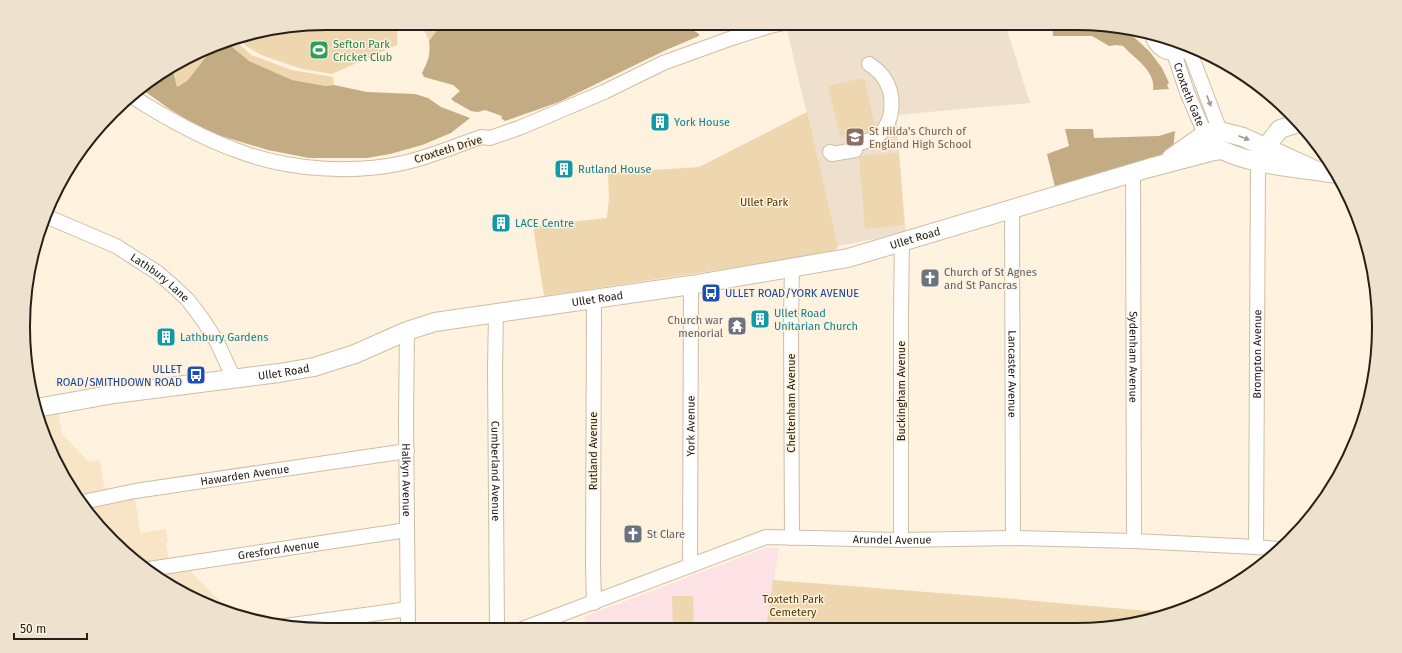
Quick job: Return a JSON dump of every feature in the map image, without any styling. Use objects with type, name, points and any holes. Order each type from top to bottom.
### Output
[{"type":"main road","points":[[1262,155],[1280,129],[1292,125]]},
{"type":"main road","points":[[1262,155],[1243,137],[1213,133],[1212,145],[1216,151],[1262,155],[1329,173]]},
{"type":"main road","name":"Ullet Road","points":[[1141,171],[1180,153],[1213,133]]},
{"type":"main road","name":"Ullet Road","points":[[41,407],[114,394],[279,373],[314,367],[355,354],[407,331],[436,322],[691,285],[848,258],[1141,171],[1216,151]]},
{"type":"street","name":"Croxteth Drive","points":[[136,100],[155,111],[242,153],[295,165],[328,169],[361,168],[402,163],[427,157],[481,137],[490,138],[519,128],[604,92],[663,63],[757,30]]},
{"type":"street","points":[[1155,41],[1160,48],[1166,52],[1174,53],[1182,50]]},
{"type":"street","name":"Croxteth Gate","points":[[1174,53],[1187,92],[1213,133]]},
{"type":"street","name":"Croxteth Gate","points":[[1191,54],[1200,77],[1213,133]]},
{"type":"street","points":[[830,152],[832,154],[855,150],[856,144],[876,138],[882,133],[890,117],[892,105],[885,79],[878,70],[869,64]]},
{"type":"street","points":[[1187,92],[1200,77]]},
{"type":"street","name":"Brompton Avenue","points":[[1256,547],[1262,155]]},
{"type":"street","name":"Sydenham Avenue","points":[[1134,541],[1141,171]]},
{"type":"street","name":"Lancaster Avenue","points":[[1012,210],[1013,538]]},
{"type":"street","name":"Lathbury Lane","points":[[51,218],[116,246],[158,274],[173,286],[188,300],[203,320],[217,342],[234,379]]},
{"type":"street","name":"Buckingham Avenue","points":[[901,540],[902,242]]},
{"type":"street","name":"Cheltenham Avenue","points":[[792,268],[790,319],[792,538]]},
{"type":"street","name":"York Avenue","points":[[690,566],[691,285]]},
{"type":"street","name":"Rutland Avenue","points":[[594,299],[594,603]]},
{"type":"street","name":"Cumberland Avenue","points":[[496,313],[497,623]]},
{"type":"street","name":"Halkyn Avenue","points":[[407,331],[408,623]]},
{"type":"street","name":"Hawarden Avenue","points":[[87,501],[135,491],[407,451]]},
{"type":"street","name":"Gresford Avenue","points":[[155,568],[407,530]]},
{"type":"street","name":"Arundel Avenue","points":[[539,623],[766,537],[901,540],[1013,538],[1134,541],[1272,548]]},
{"type":"street","points":[[312,622],[408,609]]},
{"type":"shaded area","points":[[438,30],[693,30],[699,34],[699,36],[666,50],[559,102],[505,121],[501,118],[502,116],[485,110],[478,112],[471,111],[451,99],[460,91],[453,85],[424,77],[422,73],[430,50],[429,41]]},
{"type":"shaded area","name":"St Hilda's Church of England High School","points":[[787,30],[1007,30],[1030,103],[896,115],[906,233],[838,246]]},
{"type":"shaded area","points":[[1053,30],[1095,31],[1131,36],[1150,52],[1162,68],[1169,83],[1167,85],[1169,89],[1153,90],[1153,83],[1148,71],[1123,46],[1109,46],[1092,36],[1053,36]]},
{"type":"shaded area","points":[[231,46],[249,61],[292,80],[326,86],[334,85],[367,92],[415,94],[428,98],[441,107],[470,118],[451,133],[422,145],[390,154],[367,158],[309,158],[268,150],[205,130],[171,110],[145,92],[174,73],[177,87],[187,81],[209,55]]},
{"type":"shaded area","points":[[1065,129],[1093,129],[1094,138],[1159,136],[1175,131],[1173,151],[1055,187],[1047,154],[1069,146]]},
{"type":"shaded area","points":[[58,411],[62,434],[89,462],[100,460],[104,487],[135,498],[140,532],[166,529],[168,540],[166,544],[169,562],[191,568],[192,573],[223,604],[195,592],[162,573],[146,562],[117,536],[91,507],[70,475],[53,440],[44,415]]},
{"type":"shaded area","points":[[765,548],[779,548],[767,623],[586,623],[584,617]]},
{"type":"green space","name":"Sefton Park Cricket Club","points":[[326,30],[398,30],[397,45],[332,74],[302,69],[261,55],[243,42],[288,33]]},
{"type":"green space","points":[[424,30],[438,30],[429,41]]},
{"type":"green space","name":"Sefton Park Cricket Club","points":[[239,44],[251,55],[292,70],[333,77],[334,85],[326,86],[292,80],[249,61],[231,46]]},
{"type":"green space","name":"Sefton Park Cricket Club","points":[[209,55],[187,81],[177,87],[174,73]]},
{"type":"green space","points":[[864,78],[876,130],[841,138],[828,86]]},
{"type":"green space","name":"Ullet Park","points":[[807,112],[838,246],[833,253],[544,296],[533,226],[607,218],[609,198],[608,173],[699,167]]},
{"type":"green space","points":[[899,153],[904,225],[865,229],[859,156]]},
{"type":"green space","name":"Toxteth Park Cemetery","points":[[773,580],[1156,612],[1114,620],[1076,623],[767,623]]},
{"type":"green space","points":[[672,596],[693,596],[694,623],[673,623]]},
{"type":"place","name":"Sefton Park Cricket Club","points":[[319,50]]},
{"type":"place","name":"York House","points":[[660,122]]},
{"type":"place","name":"St Hilda's Church of England High School","points":[[855,137]]},
{"type":"place","name":"Rutland House","points":[[564,169]]},
{"type":"place","name":"LACE Centre","points":[[501,223]]},
{"type":"place","name":"Church of St Agnes and St Pancras","points":[[930,278]]},
{"type":"place","name":"ULLET ROAD/YORK AVENUE","points":[[711,293]]},
{"type":"place","name":"Ullet Road Unitarian Church","points":[[760,319]]},
{"type":"place","name":"Church war menorial","points":[[737,326]]},
{"type":"place","name":"Lathbury Gardens","points":[[166,337]]},
{"type":"place","name":"ULLET ROAD/SMITHDOWN ROAD","points":[[196,375]]},
{"type":"place","name":"St Clare","points":[[633,534]]}]
